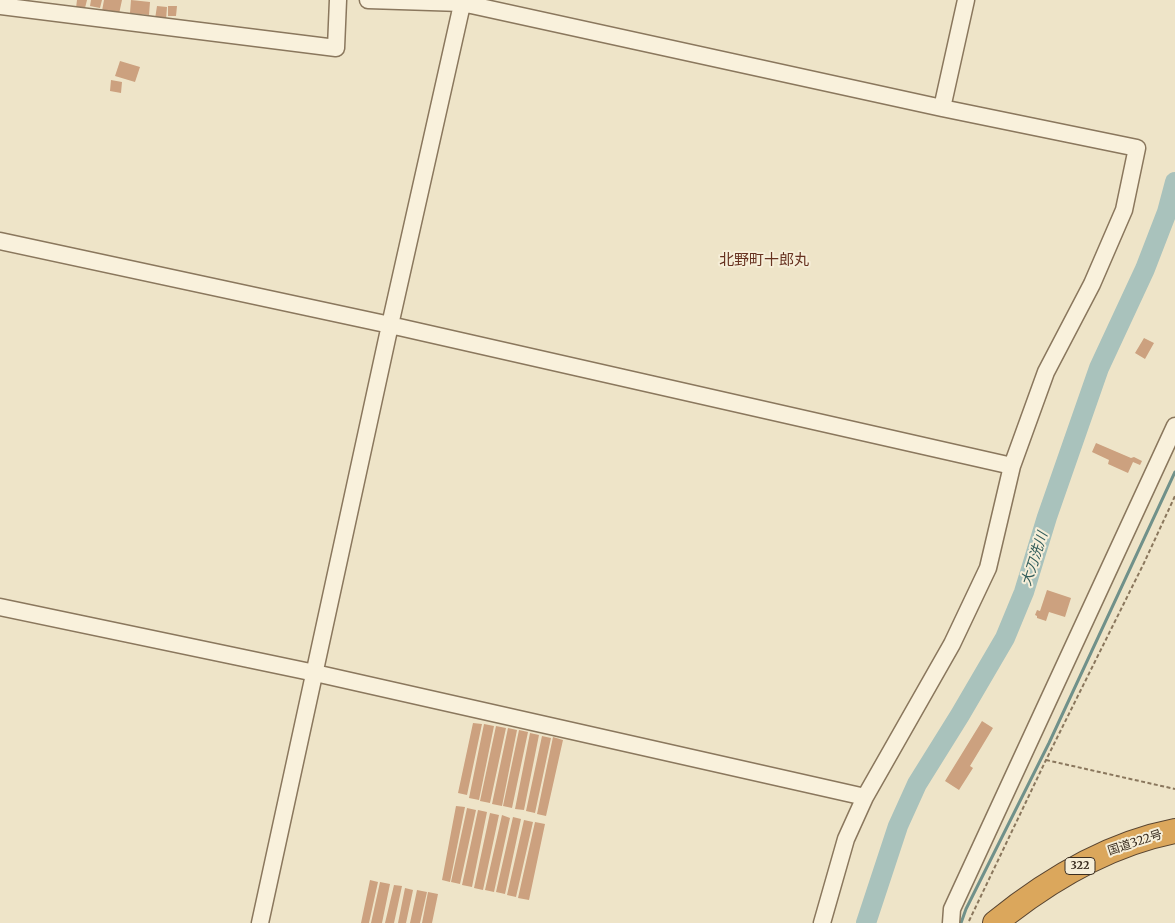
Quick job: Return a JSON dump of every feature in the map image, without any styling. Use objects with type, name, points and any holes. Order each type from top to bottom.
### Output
[{"type":"highway","name":"国道322号","points":[[995,923],[1018,904],[1082,864],[1108,851],[1154,835],[1175,831]]},
{"type":"street","points":[[0,6],[336,48],[338,0]]},
{"type":"street","points":[[368,0],[463,1],[942,108],[1137,148],[1124,210],[1092,284],[1046,372],[1012,466],[988,568],[952,644],[865,797],[846,839],[822,923]]},
{"type":"street","points":[[942,108],[966,0]]},
{"type":"street","points":[[260,923],[390,325],[463,1]]},
{"type":"street","points":[[0,242],[390,325],[1012,466]]},
{"type":"street","points":[[951,923],[952,909],[1175,426]]},
{"type":"street","points":[[0,608],[314,673],[865,797]]},
{"type":"path","points":[[969,921],[1175,496]]},
{"type":"path","points":[[1046,760],[1175,789]]},
{"type":"building","points":[[77,0],[87,0],[85,8],[76,8]]},
{"type":"building","points":[[91,0],[102,0],[100,8],[90,6]]},
{"type":"building","points":[[104,0],[122,0],[119,14],[102,11]]},
{"type":"building","points":[[131,0],[150,2],[149,15],[130,13]]},
{"type":"building","points":[[157,6],[167,7],[166,20],[155,19]]},
{"type":"building","points":[[168,6],[177,6],[176,16],[168,16]]},
{"type":"building","points":[[120,61],[140,67],[135,82],[115,76]]},
{"type":"building","points":[[111,80],[122,82],[121,93],[110,91]]},
{"type":"building","points":[[1144,338],[1154,343],[1145,359],[1135,353]]},
{"type":"building","points":[[1096,443],[1142,461],[1140,465],[1133,462],[1128,473],[1108,464],[1109,460],[1092,452]]},
{"type":"building","points":[[1047,590],[1071,598],[1065,617],[1049,612],[1046,621],[1037,618],[1035,615],[1037,610],[1040,611]]},
{"type":"building","points":[[982,721],[993,728],[970,766],[973,768],[959,790],[945,781]]},
{"type":"building","points":[[473,723],[482,724],[467,795],[458,793]]},
{"type":"building","points":[[484,724],[494,726],[479,800],[469,798]]},
{"type":"building","points":[[496,726],[506,728],[490,803],[480,801]]},
{"type":"building","points":[[508,728],[517,730],[502,806],[492,804]]},
{"type":"building","points":[[519,730],[528,732],[512,808],[503,806]]},
{"type":"building","points":[[530,733],[539,735],[524,810],[515,809]]},
{"type":"building","points":[[542,736],[551,738],[535,813],[526,811]]},
{"type":"building","points":[[553,737],[563,740],[546,816],[537,814]]},
{"type":"building","points":[[456,806],[465,807],[450,882],[442,880]]},
{"type":"building","points":[[467,808],[476,810],[460,884],[451,882]]},
{"type":"building","points":[[478,810],[487,812],[472,887],[462,885]]},
{"type":"building","points":[[490,813],[499,815],[483,890],[474,888]]},
{"type":"building","points":[[502,815],[510,818],[494,892],[485,890]]},
{"type":"building","points":[[513,817],[521,819],[505,894],[496,892]]},
{"type":"building","points":[[524,820],[533,822],[516,897],[507,895]]},
{"type":"building","points":[[535,822],[545,824],[529,900],[518,898]]},
{"type":"building","points":[[370,880],[378,882],[369,923],[361,923]]},
{"type":"building","points":[[380,882],[390,884],[382,923],[371,923]]},
{"type":"building","points":[[394,885],[402,886],[394,923],[385,923]]},
{"type":"building","points":[[405,888],[413,890],[406,923],[398,923]]},
{"type":"building","points":[[417,890],[427,892],[420,923],[410,923]]},
{"type":"building","points":[[428,892],[438,894],[432,923],[422,923]]},
{"type":"waterway","name":"大刀洗川","points":[[866,923],[898,826],[917,784],[1005,638],[1024,592],[1047,517],[1099,368],[1145,269],[1167,212],[1175,182]]},
{"type":"waterway","points":[[961,923],[966,909],[1049,743],[1175,472]]},
{"type":"district","name":"北野町十郎丸","points":[[764,261]]}]
